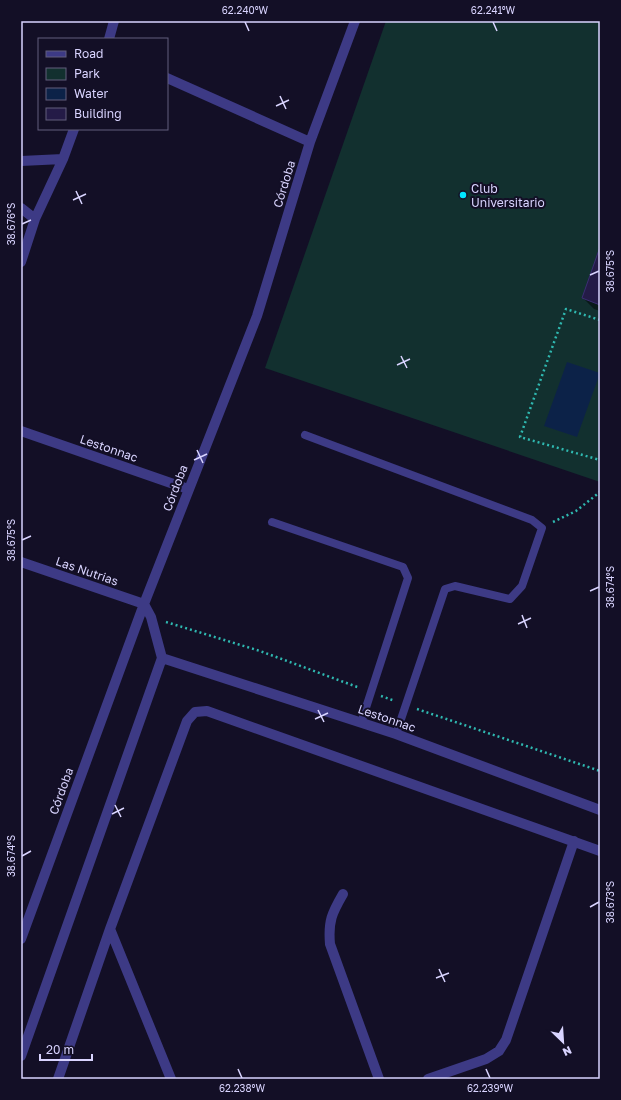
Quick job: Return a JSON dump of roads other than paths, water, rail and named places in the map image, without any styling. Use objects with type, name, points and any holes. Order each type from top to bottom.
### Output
[{"type":"street","points":[[109,38],[114,21]]},
{"type":"street","name":"Córdoba","points":[[21,939],[144,604],[257,316],[310,142],[355,21]]},
{"type":"street","points":[[168,78],[310,142]]},
{"type":"street","points":[[21,262],[35,219],[63,159],[74,130]]},
{"type":"street","points":[[21,161],[63,159]]},
{"type":"street","points":[[21,208],[35,219]]},
{"type":"street","name":"Lestonnac","points":[[21,431],[188,490]]},
{"type":"street","name":"Las Nutrias","points":[[21,562],[144,604]]},
{"type":"street","points":[[21,1056],[162,658],[151,617],[144,604]]},
{"type":"street","name":"Lestonnac","points":[[162,658],[396,734],[600,810]]},
{"type":"street","points":[[58,1079],[110,929],[187,721],[195,712],[207,710],[600,850]]},
{"type":"street","points":[[428,1079],[486,1059],[499,1051],[506,1040],[574,842]]},
{"type":"street","points":[[343,894],[332,914],[329,929],[330,944],[379,1079]]},
{"type":"street","points":[[110,929],[170,1079]]},
{"type":"lane","points":[[305,434],[532,520],[542,528],[522,586],[510,600],[455,586],[445,588],[396,734]]},
{"type":"lane","points":[[272,522],[403,567],[408,578],[361,723]]},
{"type":"water","points":[[567,362],[600,373],[577,437],[544,426]]},
{"type":"place","name":"Club Universitario","points":[[463,195]]}]
